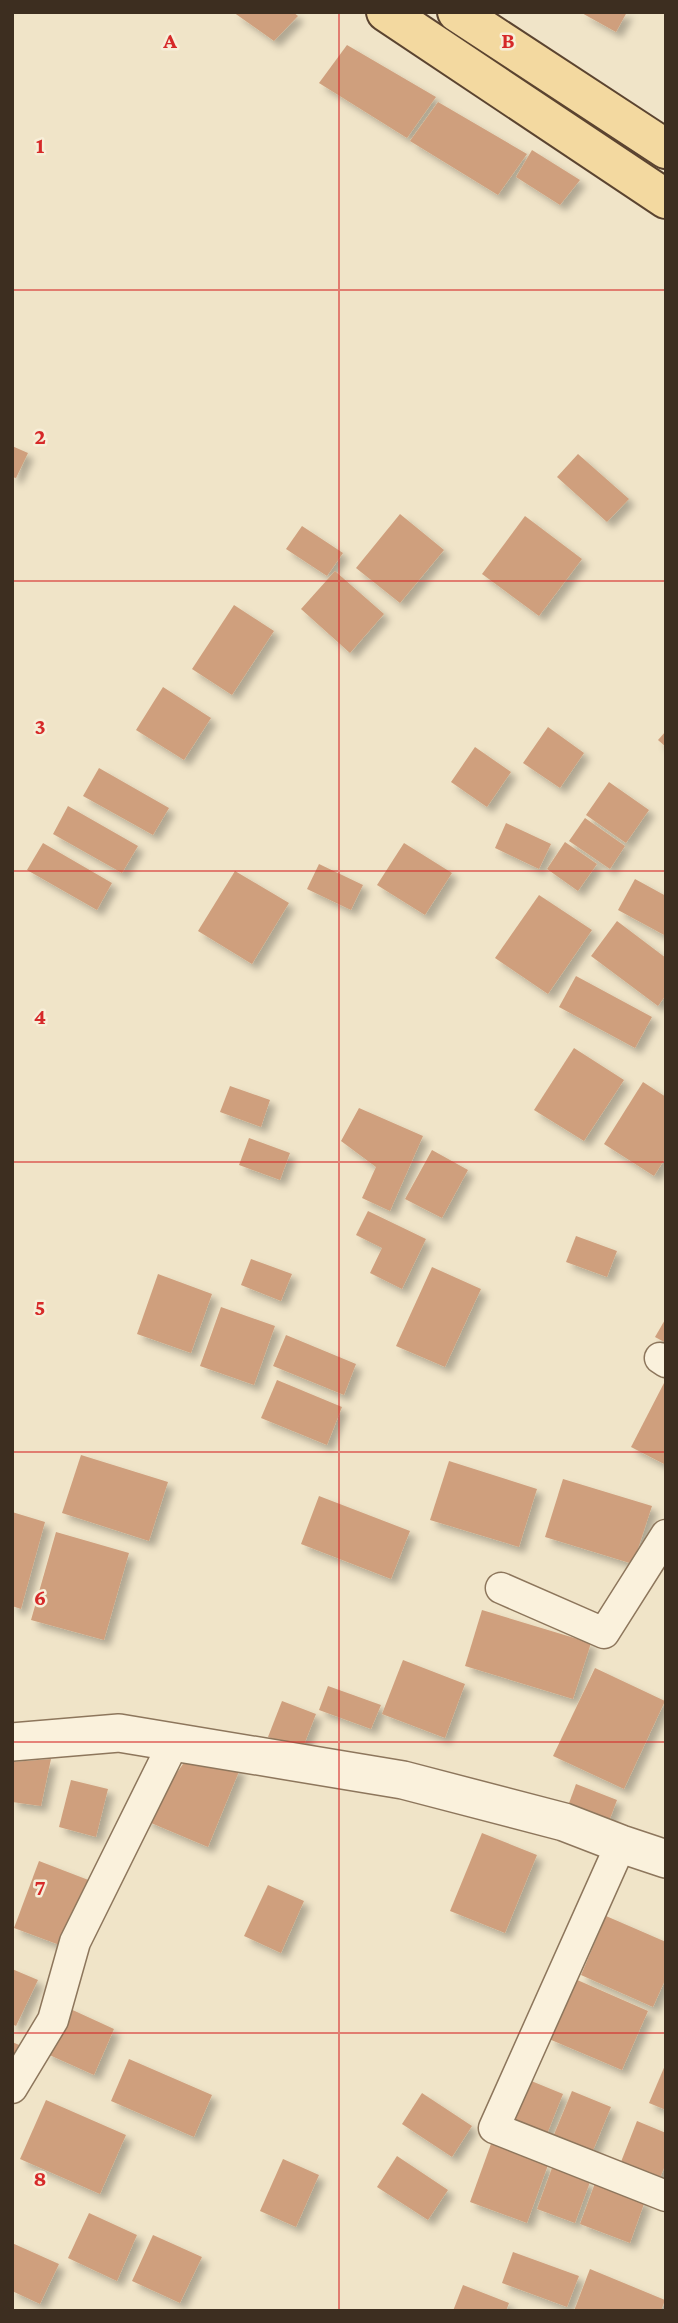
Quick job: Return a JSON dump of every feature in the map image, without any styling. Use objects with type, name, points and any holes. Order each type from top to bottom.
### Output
[{"type":"main road","points":[[386,12],[666,199]]},
{"type":"main road","points":[[457,12],[666,149]]},
{"type":"street","points":[[501,1588],[604,1633],[666,1535]]},
{"type":"street","points":[[12,1742],[119,1733],[403,1780],[564,1822],[666,1859]]},
{"type":"street","points":[[12,2088],[53,2020],[75,1942],[174,1742]]},
{"type":"street","points":[[621,1844],[494,2128],[666,2196]]},
{"type":"building","points":[[233,12],[293,12],[298,16],[274,41]]},
{"type":"building","points":[[580,12],[627,12],[616,32]]},
{"type":"building","points":[[347,45],[436,97],[407,138],[319,83]]},
{"type":"building","points":[[438,102],[527,154],[498,195],[410,141]]},
{"type":"building","points":[[532,150],[580,180],[560,205],[516,177]]},
{"type":"building","points":[[12,446],[28,453],[16,478],[12,477]]},
{"type":"building","points":[[578,454],[629,499],[607,522],[557,477]]},
{"type":"building","points":[[400,514],[444,550],[400,603],[356,568]]},
{"type":"building","points":[[525,516],[582,559],[539,616],[482,574]]},
{"type":"building","points":[[302,526],[343,553],[327,576],[286,549]]},
{"type":"building","points":[[335,571],[384,614],[350,653],[301,609]]},
{"type":"building","points":[[234,605],[274,631],[232,695],[192,669]]},
{"type":"building","points":[[163,687],[211,718],[184,760],[136,730]]},
{"type":"building","points":[[548,727],[584,753],[560,788],[523,763]]},
{"type":"building","points":[[666,731],[666,747],[658,740]]},
{"type":"building","points":[[475,747],[511,772],[487,807],[451,782]]},
{"type":"building","points":[[99,768],[169,808],[153,835],[83,796]]},
{"type":"building","points":[[609,782],[649,810],[626,843],[586,815]]},
{"type":"building","points":[[68,806],[138,846],[122,873],[53,834]]},
{"type":"building","points":[[585,818],[625,846],[610,869],[569,841]]},
{"type":"building","points":[[506,823],[551,844],[539,869],[495,848]]},
{"type":"building","points":[[565,842],[597,864],[578,891],[547,869]]},
{"type":"building","points":[[43,843],[112,883],[97,910],[27,870]]},
{"type":"building","points":[[404,843],[452,873],[425,915],[377,885]]},
{"type":"building","points":[[319,864],[363,885],[351,910],[307,889]]},
{"type":"building","points":[[235,871],[289,903],[252,964],[198,931]]},
{"type":"building","points":[[635,879],[666,896],[666,936],[618,910]]},
{"type":"building","points":[[539,895],[592,930],[548,994],[495,958]]},
{"type":"building","points":[[617,921],[666,958],[666,995],[658,1006],[591,956]]},
{"type":"building","points":[[576,976],[652,1017],[635,1048],[559,1007]]},
{"type":"building","points":[[574,1048],[624,1080],[584,1141],[534,1110]]},
{"type":"building","points":[[643,1082],[666,1097],[666,1157],[654,1176],[604,1144]]},
{"type":"building","points":[[230,1086],[270,1100],[261,1127],[220,1112]]},
{"type":"building","points":[[359,1108],[423,1136],[390,1211],[362,1198],[376,1167],[341,1141]]},
{"type":"building","points":[[249,1138],[290,1153],[280,1180],[239,1165]]},
{"type":"building","points":[[432,1150],[468,1170],[442,1218],[405,1199]]},
{"type":"building","points":[[368,1211],[426,1239],[402,1289],[370,1273],[382,1248],[356,1235]]},
{"type":"building","points":[[576,1236],[617,1251],[607,1277],[566,1262]]},
{"type":"building","points":[[251,1259],[292,1274],[281,1301],[241,1285]]},
{"type":"building","points":[[432,1267],[481,1289],[445,1367],[396,1346]]},
{"type":"building","points":[[158,1274],[212,1294],[191,1353],[137,1334]]},
{"type":"building","points":[[221,1307],[275,1326],[254,1385],[200,1366]]},
{"type":"building","points":[[666,1318],[666,1343],[655,1337]]},
{"type":"building","points":[[286,1335],[356,1364],[344,1395],[273,1366]]},
{"type":"building","points":[[277,1380],[342,1407],[327,1445],[261,1418]]},
{"type":"building","points":[[664,1383],[666,1384],[666,1465],[631,1447]]},
{"type":"building","points":[[81,1455],[168,1482],[149,1541],[62,1513]]},
{"type":"building","points":[[449,1461],[537,1489],[519,1547],[430,1520]]},
{"type":"building","points":[[563,1479],[652,1506],[633,1564],[545,1537]]},
{"type":"building","points":[[319,1496],[410,1531],[391,1579],[301,1544]]},
{"type":"building","points":[[12,1512],[45,1522],[21,1609],[12,1606]]},
{"type":"building","points":[[56,1532],[129,1553],[104,1640],[31,1620]]},
{"type":"building","points":[[482,1610],[591,1643],[573,1699],[465,1666]]},
{"type":"building","points":[[403,1660],[465,1684],[445,1738],[382,1714]]},
{"type":"building","points":[[595,1668],[665,1701],[624,1789],[553,1756]]},
{"type":"building","points":[[328,1686],[381,1705],[371,1729],[319,1710]]},
{"type":"building","points":[[282,1701],[316,1714],[302,1750],[268,1737]]},
{"type":"building","points":[[192,1751],[240,1769],[208,1847],[144,1820]]},
{"type":"building","points":[[51,1759],[41,1806],[12,1802],[12,1762]]},
{"type":"building","points":[[71,1780],[108,1789],[96,1837],[59,1827]]},
{"type":"building","points":[[576,1784],[617,1800],[605,1832],[564,1817]]},
{"type":"building","points":[[482,1833],[537,1855],[505,1933],[450,1911]]},
{"type":"building","points":[[39,1861],[91,1881],[65,1947],[14,1928]]},
{"type":"building","points":[[268,1885],[304,1901],[281,1953],[244,1936]]},
{"type":"building","points":[[606,1916],[666,1942],[666,1978],[653,2007],[581,1975]]},
{"type":"building","points":[[12,1969],[38,1980],[16,2026],[12,2024]]},
{"type":"building","points":[[575,1979],[648,2011],[622,2070],[549,2039]]},
{"type":"building","points":[[66,2007],[114,2029],[94,2075],[45,2053]]},
{"type":"building","points":[[12,2042],[29,2049],[12,2082]]},
{"type":"building","points":[[129,2059],[212,2095],[194,2137],[111,2101]]},
{"type":"building","points":[[666,2063],[666,2110],[649,2103]]},
{"type":"building","points":[[524,2078],[563,2094],[545,2139],[505,2124]]},
{"type":"building","points":[[572,2091],[611,2107],[592,2153],[553,2137]]},
{"type":"building","points":[[422,2093],[472,2126],[452,2157],[402,2124]]},
{"type":"building","points":[[46,2100],[126,2135],[100,2194],[20,2159]]},
{"type":"building","points":[[637,2121],[666,2133],[666,2163],[658,2183],[619,2167]]},
{"type":"building","points":[[491,2144],[548,2165],[527,2223],[470,2202]]},
{"type":"building","points":[[397,2156],[448,2190],[428,2220],[377,2187]]},
{"type":"building","points":[[283,2159],[319,2175],[296,2227],[260,2211]]},
{"type":"building","points":[[552,2168],[590,2182],[575,2223],[537,2209]]},
{"type":"building","points":[[595,2183],[645,2201],[630,2243],[580,2224]]},
{"type":"building","points":[[89,2213],[137,2235],[117,2281],[68,2258]]},
{"type":"building","points":[[153,2235],[202,2257],[180,2303],[132,2281]]},
{"type":"building","points":[[12,2243],[59,2264],[40,2304],[12,2291]]},
{"type":"building","points":[[513,2252],[579,2276],[567,2307],[502,2283]]},
{"type":"building","points":[[590,2269],[665,2300],[661,2311],[574,2311]]},
{"type":"building","points":[[463,2285],[509,2303],[506,2311],[453,2311]]}]
